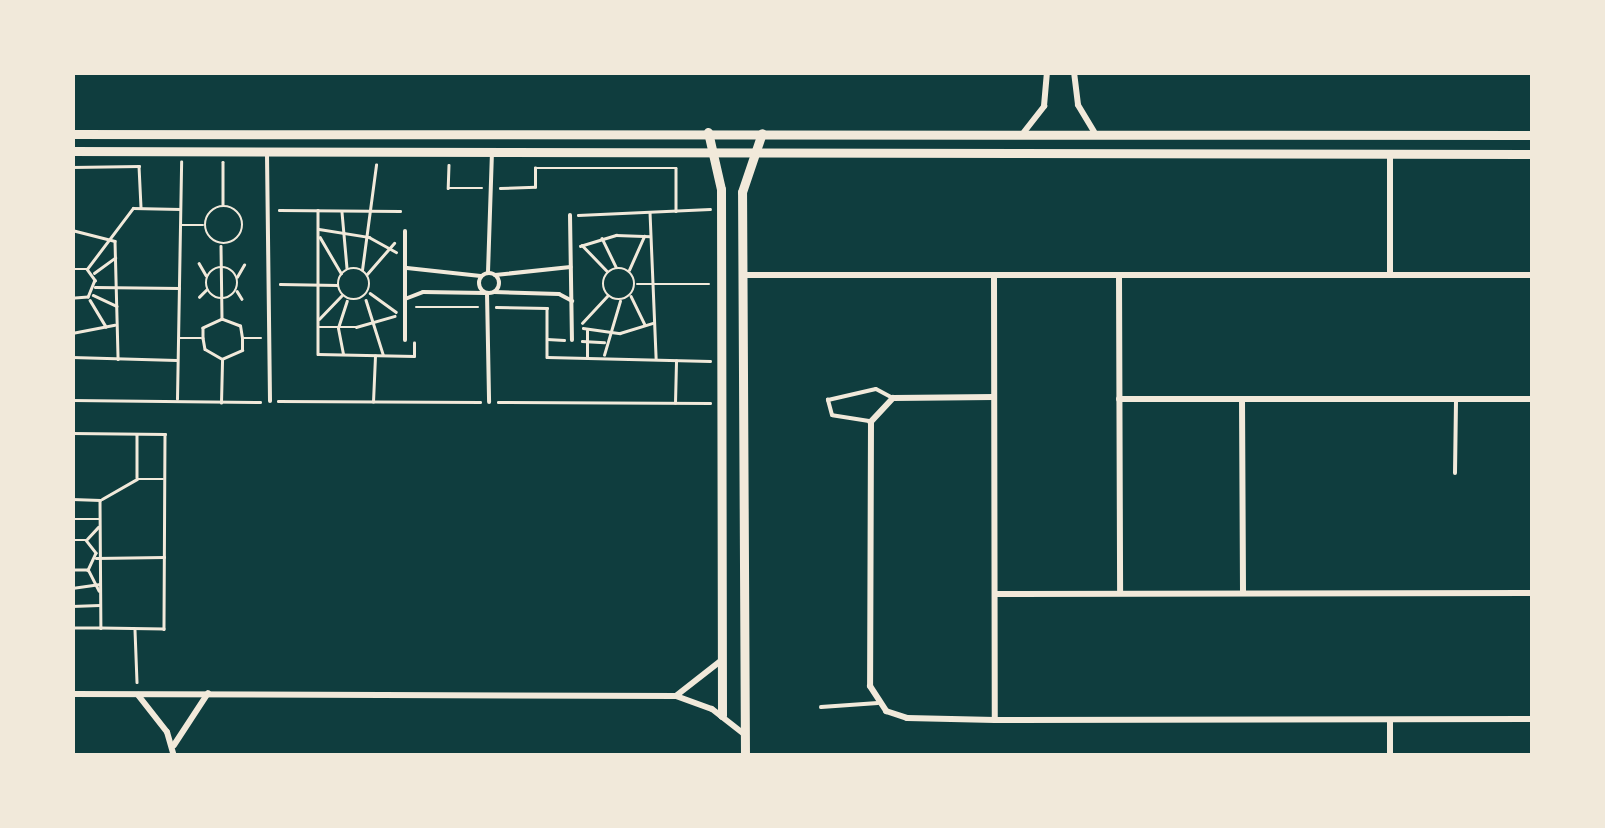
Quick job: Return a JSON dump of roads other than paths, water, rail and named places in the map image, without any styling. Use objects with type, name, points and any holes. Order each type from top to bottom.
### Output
[{"type":"street","points":[[1024,132],[1044,106],[1047,72]]},
{"type":"street","points":[[1074,72],[1078,105],[1094,132]]},
{"type":"street","points":[[708,132],[715,152],[722,209],[722,715]]},
{"type":"street","points":[[745,756],[742,192],[751,152],[762,133]]},
{"type":"street","points":[[72,134],[1532,135]]},
{"type":"street","points":[[72,150],[1532,154]]},
{"type":"street","points":[[1390,154],[1390,275]]},
{"type":"street","points":[[744,275],[1532,275]]},
{"type":"street","points":[[994,275],[995,720]]},
{"type":"street","points":[[1119,275],[1120,593]]},
{"type":"street","points":[[994,396],[893,398],[871,422],[870,676],[878,703],[908,718],[1532,719]]},
{"type":"street","points":[[1242,399],[1243,593]]},
{"type":"street","points":[[1119,400],[1532,399]]},
{"type":"street","points":[[995,594],[1532,593]]},
{"type":"street","points":[[676,696],[722,660]]},
{"type":"street","points":[[138,694],[174,751],[208,693]]},
{"type":"street","points":[[72,694],[676,696],[722,715],[745,735]]},
{"type":"street","points":[[1390,720],[1390,756]]},
{"type":"lane","points":[[267,150],[270,401]]},
{"type":"lane","points":[[488,272],[492,152]]},
{"type":"lane","points":[[570,215],[572,340]]},
{"type":"lane","points":[[405,340],[406,231]]},
{"type":"lane","points":[[405,267],[423,275],[481,276],[488,272]]},
{"type":"lane","points":[[488,272],[495,275],[571,267]]},
{"type":"lane","points":[[494,292],[495,275]]},
{"type":"lane","points":[[481,276],[487,307],[489,402]]},
{"type":"lane","points":[[405,299],[423,292],[494,292],[559,294],[572,301]]},
{"type":"lane","points":[[871,422],[832,415],[828,400],[876,389],[893,398]]},
{"type":"lane","points":[[1454,473],[1456,399]]},
{"type":"lane","points":[[821,706],[878,703]]}]
